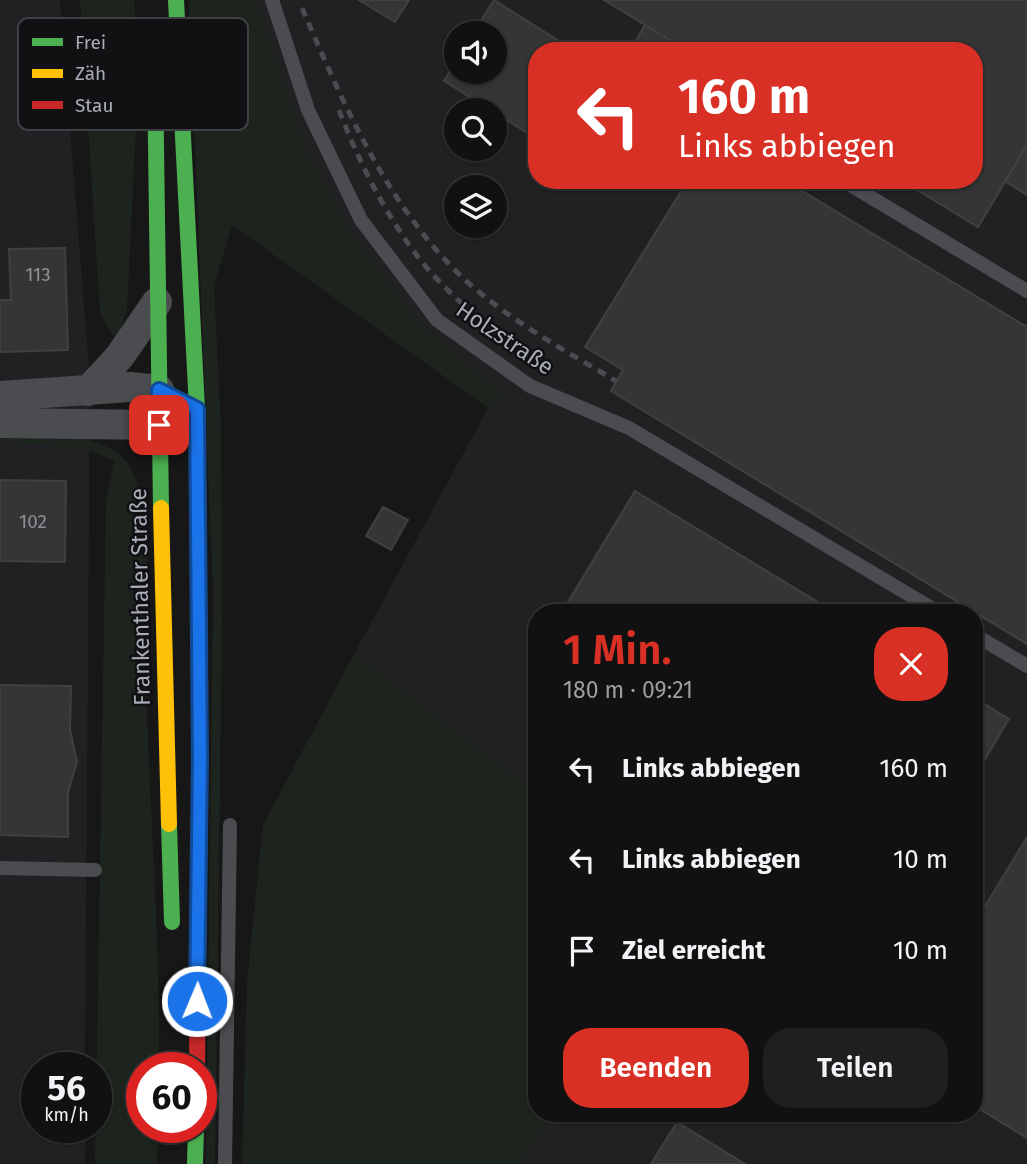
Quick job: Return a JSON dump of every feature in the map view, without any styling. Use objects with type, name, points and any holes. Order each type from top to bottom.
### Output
[{"type":"main road","name":"Frankenthaler Straße","points":[[176,0],[176,18]]},
{"type":"main road","name":"Frankenthaler Straße","points":[[156,130],[159,390],[178,417],[200,771],[197,1052]]},
{"type":"main road","name":"Frankenthaler Straße","points":[[172,945],[178,417],[177,130]]},
{"type":"main road","points":[[159,390],[178,417]]},
{"type":"main road","points":[[195,1164],[196,1143]]},
{"type":"street","points":[[88,391],[120,356],[157,302]]},
{"type":"street","points":[[0,396],[130,387],[159,390]]},
{"type":"street","points":[[0,423],[178,417]]},
{"type":"lane","name":"Holzstraße","points":[[272,0],[308,110],[361,220],[437,320],[530,386],[629,428],[925,604]]},
{"type":"lane","points":[[857,189],[1027,291]]},
{"type":"lane","points":[[983,640],[1027,666]]},
{"type":"lane","points":[[225,1164],[230,825]]},
{"type":"lane","points":[[0,868],[94,870]]},
{"type":"shaded area","points":[[0,0],[60,0],[61,18],[18,18],[18,130],[70,130],[90,382],[85,1052],[21,1052],[21,1143],[85,1143],[85,1164],[0,1164]]},
{"type":"shaded area","points":[[80,0],[134,0],[135,18],[81,18]]},
{"type":"shaded area","points":[[189,0],[256,0],[308,154],[354,236],[417,321],[502,394],[488,408],[232,225],[214,286],[221,429],[222,623],[216,1052],[207,1052],[213,591],[194,130],[248,130],[248,18],[190,18]]},
{"type":"shaded area","points":[[219,0],[1027,0],[1027,1164],[520,1164],[546,1122],[983,1122],[983,604],[528,604],[528,785],[354,654],[488,408],[233,220],[227,130],[248,130],[248,18],[220,18]]},
{"type":"shaded area","points":[[88,130],[136,130],[127,309],[116,342],[100,313]]},
{"type":"shaded area","points":[[0,436],[62,437],[78,438],[107,447],[119,454],[130,467],[140,495],[147,563],[146,686],[159,1052],[126,1052],[126,1143],[158,1143],[157,1164],[95,1164],[95,1143],[112,1143],[112,1052],[97,1052],[106,500],[114,461],[72,448],[0,443]]},
{"type":"shaded area","points":[[354,654],[528,785],[528,1122],[546,1122],[520,1164],[242,1164],[247,982],[263,825]]},
{"type":"shaded area","points":[[206,1143],[215,1143],[215,1164],[206,1164]]},
{"type":"building","points":[[359,0],[409,0],[395,22]]},
{"type":"building","points":[[494,0],[561,42],[528,42],[528,133],[507,120],[507,98],[471,98],[449,84],[507,84],[507,21],[481,21]]},
{"type":"building","points":[[604,0],[1027,0],[1027,145],[978,227],[916,189],[983,189],[983,42],[673,42]]},
{"type":"building","points":[[645,25],[673,42],[635,42]]},
{"type":"building","points":[[1027,145],[1027,195],[1005,181]]},
{"type":"building","points":[[682,189],[799,189],[1027,327],[1027,644],[983,617],[983,604],[961,604],[611,391],[623,370],[585,347]]},
{"type":"building","points":[[65,248],[68,350],[0,352],[0,300],[11,300],[9,249]]},
{"type":"building","points":[[0,480],[66,481],[65,562],[0,561]]},
{"type":"building","points":[[635,491],[821,604],[567,604]]},
{"type":"building","points":[[383,507],[408,520],[391,550],[366,536]]},
{"type":"building","points":[[0,685],[71,686],[70,729],[77,762],[68,792],[68,837],[0,835]]},
{"type":"building","points":[[983,703],[1009,719],[983,763]]},
{"type":"building","points":[[1027,837],[1027,1138],[983,1111],[983,910]]},
{"type":"building","points":[[677,1122],[745,1164],[651,1164]]},
{"type":"railway","points":[[302,8],[369,151],[411,218],[435,248],[462,277],[498,307],[616,381]]},
{"type":"railway","points":[[339,110],[373,186],[406,240],[434,276],[486,327]]},
{"type":"traffic: fast","points":[[176,0],[177,18]]},
{"type":"traffic: fast","points":[[156,130],[161,508]]},
{"type":"traffic: fast","points":[[183,130],[198,476]]},
{"type":"traffic: fast","points":[[169,824],[172,922]]},
{"type":"traffic: fast","points":[[195,1164],[196,1143]]},
{"type":"traffic: slow","points":[[198,476],[200,741]]},
{"type":"traffic: slow","points":[[161,508],[169,824]]},
{"type":"traffic: jam","points":[[197,1052],[200,741]]},
{"type":"route","points":[[159,425],[159,390],[197,409],[200,758],[197,1001]]}]
